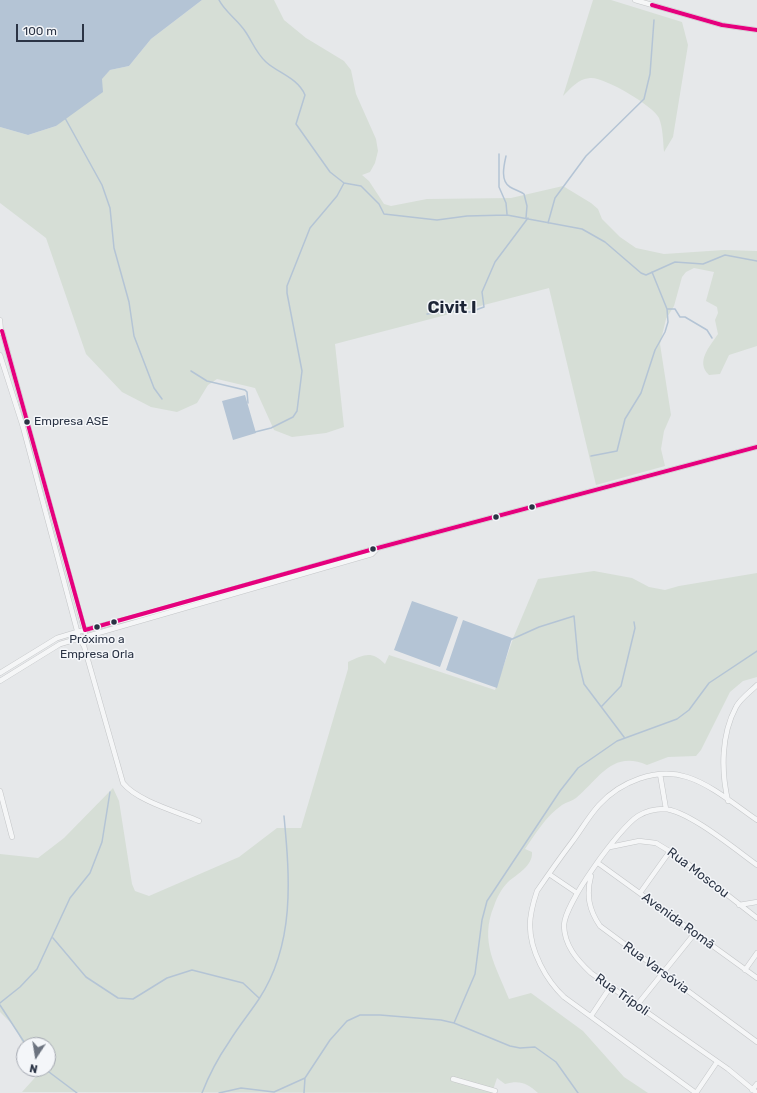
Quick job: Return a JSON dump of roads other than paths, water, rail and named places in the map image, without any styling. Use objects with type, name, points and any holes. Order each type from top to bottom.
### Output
[{"type":"street","points":[[635,0],[722,25],[757,30]]},
{"type":"street","points":[[0,320],[1,333],[85,630],[86,636],[84,646]]},
{"type":"street","points":[[0,355],[17,406],[79,638],[84,646],[123,783],[128,790],[199,821]]},
{"type":"street","points":[[0,673],[58,638],[78,632],[377,549],[757,447]]},
{"type":"street","points":[[48,520],[53,517]]},
{"type":"street","points":[[0,681],[60,644],[372,554],[377,549]]},
{"type":"street","points":[[728,801],[725,786],[723,759],[728,729],[736,707],[757,685]]},
{"type":"street","points":[[660,774],[666,809],[684,815],[757,865]]},
{"type":"street","points":[[717,1062],[696,1093],[564,998],[553,987],[541,966],[532,940],[530,926],[531,908],[537,892],[599,805],[613,792],[634,779],[660,774],[676,774],[687,777],[702,783],[757,820]]},
{"type":"street","points":[[0,791],[12,837]]},
{"type":"street","name":"Rua Trípoli","points":[[666,809],[654,810],[638,816],[620,834],[610,847],[577,893],[568,909],[564,924],[566,941],[577,960],[591,973],[717,1062],[757,1093]]},
{"type":"street","name":"Rua Moscou","points":[[610,847],[639,841],[656,843],[679,857],[757,918]]},
{"type":"street","points":[[640,893],[670,851]]},
{"type":"street","name":"Avenida Romã","points":[[598,863],[757,978]]},
{"type":"street","points":[[549,874],[577,893]]},
{"type":"street","name":"Rua Varsóvia","points":[[591,874],[588,889],[589,903],[591,911],[600,926],[757,1042]]},
{"type":"street","points":[[739,905],[757,902]]},
{"type":"street","points":[[637,1005],[695,933]]},
{"type":"street","points":[[745,970],[757,953]]},
{"type":"street","points":[[591,1016],[611,986]]},
{"type":"street","points":[[453,1079],[495,1091]]},
{"type":"street","points":[[752,1090],[757,1084]]},
{"type":"water","points":[[0,0],[202,0],[151,39],[129,66],[110,70],[102,79],[103,92],[56,126],[28,135],[0,127]]},
{"type":"water","points":[[245,395],[256,433],[233,440],[222,401]]},
{"type":"water","points":[[412,601],[458,617],[440,667],[394,650]]},
{"type":"water","points":[[463,620],[512,638],[497,688],[446,670]]},
{"type":"waterway","points":[[219,0],[224,8],[242,27],[257,51],[266,62],[293,80],[302,89],[305,95],[296,124],[330,172],[344,183],[361,186],[379,204],[384,214],[437,220],[467,216],[507,215],[582,229],[605,242],[641,273],[646,275],[675,262],[703,264],[725,255],[757,261]]},
{"type":"waterway","points":[[548,223],[555,198],[586,156],[644,99],[650,74],[654,20]]},
{"type":"waterway","points":[[65,118],[102,185],[110,208],[114,248],[129,302],[134,336],[154,388],[162,399]]},
{"type":"waterway","points":[[499,154],[499,187],[506,203],[507,214]]},
{"type":"waterway","points":[[506,156],[504,164],[505,181],[510,187],[524,194],[527,206],[526,218]]},
{"type":"waterway","points":[[255,432],[271,428],[293,417],[297,411],[302,371],[287,293],[287,286],[310,228],[337,196],[344,183]]},
{"type":"waterway","points":[[427,314],[453,311],[470,312],[484,307],[482,292],[495,262],[528,218]]},
{"type":"waterway","points":[[591,456],[617,451],[625,419],[641,393],[655,350],[665,332],[668,322],[667,309],[652,272]]},
{"type":"waterway","points":[[667,309],[675,309],[680,317],[685,317],[707,330],[712,338]]},
{"type":"waterway","points":[[191,371],[207,381],[245,390],[247,392],[248,403]]},
{"type":"waterway","points":[[510,640],[539,627],[574,616],[578,659],[584,684],[624,737]]},
{"type":"waterway","points":[[602,706],[621,686],[635,628],[634,622]]},
{"type":"waterway","points":[[454,1023],[475,974],[482,920],[487,901],[560,791],[578,768],[617,741],[677,719],[689,710],[709,683],[757,651]]},
{"type":"waterway","points":[[0,1003],[20,987],[37,969],[70,898],[90,873],[102,842],[110,792]]},
{"type":"waterway","points":[[202,1093],[221,1054],[259,999],[271,978],[279,956],[284,934],[288,887],[288,863],[284,816]]},
{"type":"waterway","points":[[53,938],[86,977],[118,998],[133,999],[167,978],[192,970],[243,983],[259,998]]},
{"type":"waterway","points":[[0,1005],[21,1037]]},
{"type":"waterway","points":[[219,1093],[241,1088],[274,1092],[305,1078],[330,1040],[347,1021],[360,1015],[380,1015],[441,1020],[454,1023],[510,1046],[520,1048],[535,1047],[556,1062],[578,1093]]},
{"type":"waterway","points":[[56,1077],[77,1093]]},
{"type":"waterway","points":[[304,1093],[305,1078]]},
{"type":"place","name":"Empresa ASE","points":[[27,422]]},
{"type":"place","name":"Próximo a Empresa Orla","points":[[97,627]]},
{"type":"district","name":"Civit I","points":[[452,308]]}]
